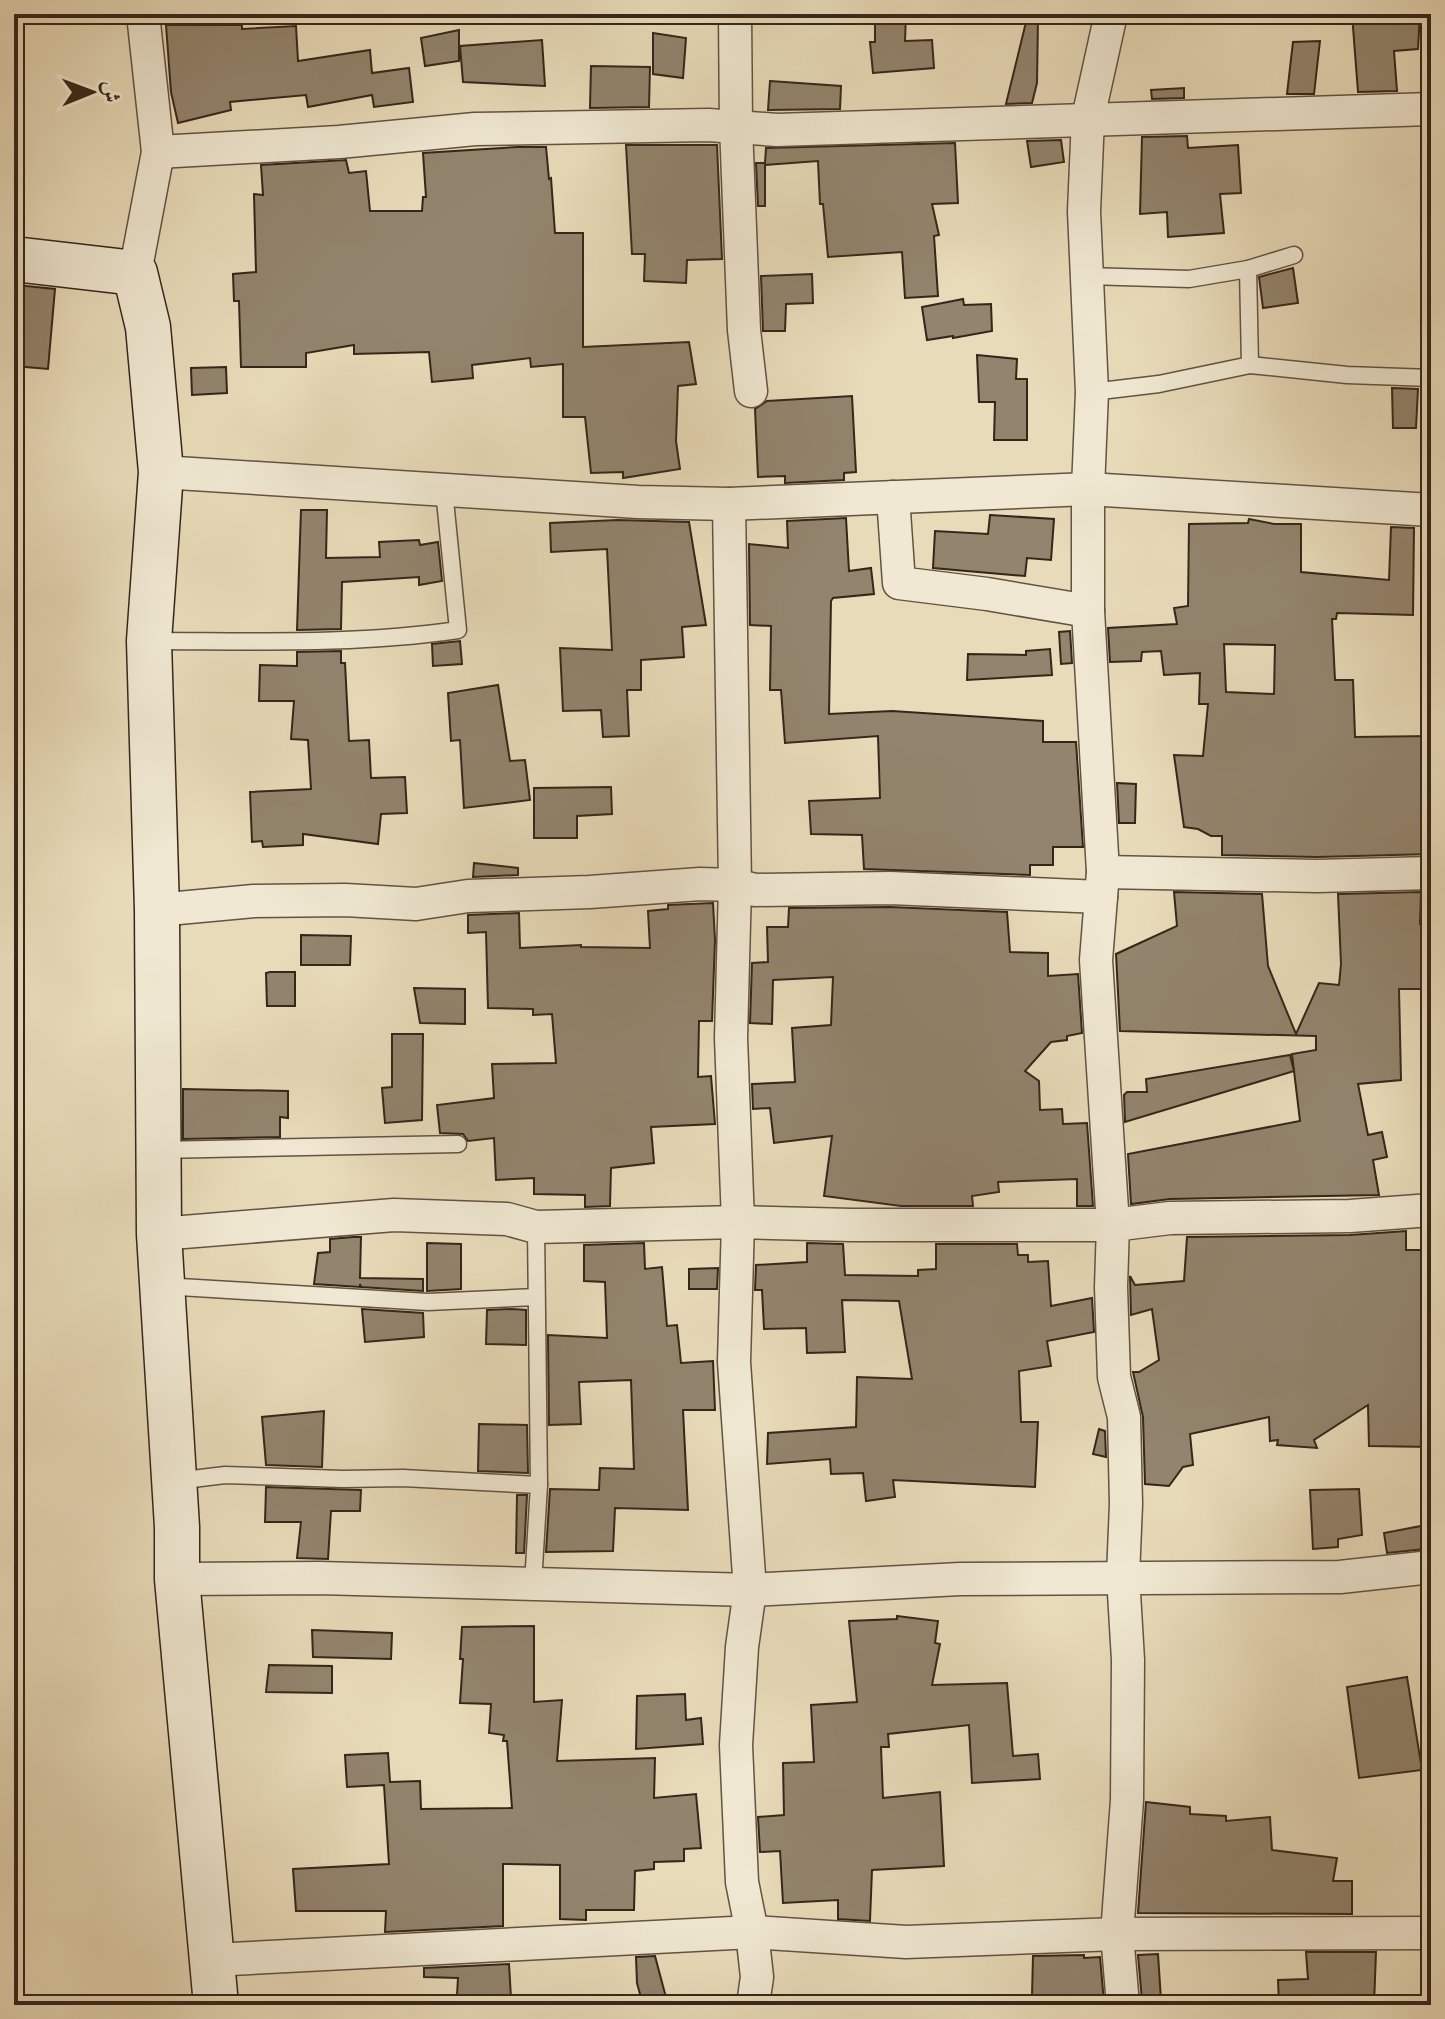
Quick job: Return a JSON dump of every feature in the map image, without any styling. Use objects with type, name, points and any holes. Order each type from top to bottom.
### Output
[{"type":"street","points":[[143,14],[158,152],[135,273],[148,327],[161,472],[149,641],[157,910],[159,1234],[177,1579],[216,2005]]},
{"type":"street","points":[[735,14],[744,330],[751,391]]},
{"type":"street","points":[[1111,14],[1088,118],[1084,211],[1092,392],[1088,611],[1102,884],[1096,960],[1113,1225],[1111,1287],[1114,1377],[1124,1417],[1126,1504],[1123,1576],[1128,1660],[1127,1800],[1117,1934],[1123,2005]]},
{"type":"street","points":[[158,152],[339,142],[475,129],[736,126],[777,130],[1431,109]]},
{"type":"street","points":[[14,259],[135,273]]},
{"type":"street","points":[[161,472],[638,502],[729,504],[1088,489],[1431,510]]},
{"type":"street","points":[[893,497],[899,583],[1088,611]]},
{"type":"street","points":[[729,504],[735,885],[731,1038],[738,1222],[734,1362],[750,1590],[742,1647],[736,1745],[742,1882],[757,1977],[753,2005]]},
{"type":"street","points":[[157,910],[254,901],[345,900],[416,904],[468,896],[700,884],[735,885],[755,890],[890,888],[1431,873]]},
{"type":"street","points":[[159,1234],[394,1215],[507,1219],[536,1227],[738,1222],[1113,1225],[1170,1218],[1350,1216],[1431,1210]]},
{"type":"street","points":[[177,1579],[319,1578],[750,1590],[931,1580],[1123,1576],[1340,1577],[1431,1567]]},
{"type":"street","points":[[211,1960],[752,1932],[906,1942],[1117,1934],[1431,1933]]},
{"type":"lane","points":[[1087,276],[1189,279],[1248,269],[1294,255]]},
{"type":"lane","points":[[1248,269],[1250,365]]},
{"type":"lane","points":[[1092,392],[1159,384],[1250,365],[1347,375],[1431,378]]},
{"type":"lane","points":[[149,641],[323,641],[402,638],[458,630],[444,490]]},
{"type":"lane","points":[[158,1150],[458,1144]]},
{"type":"lane","points":[[533,1584],[539,1485],[536,1227]]},
{"type":"lane","points":[[162,1286],[428,1302],[536,1297]]},
{"type":"lane","points":[[174,1481],[225,1475],[403,1478],[539,1485]]},
{"type":"building","points":[[875,14],[906,14],[905,41],[932,40],[934,68],[873,73],[870,42],[875,42]]},
{"type":"building","points":[[1352,14],[1420,14],[1418,49],[1394,51],[1397,91],[1358,92]]},
{"type":"building","points":[[1027,18],[1038,19],[1037,83],[1032,103],[1006,104]]},
{"type":"building","points":[[166,25],[242,25],[242,29],[296,26],[298,61],[370,50],[372,73],[409,68],[413,102],[374,107],[372,95],[308,107],[306,95],[230,102],[231,110],[178,123],[171,92]]},
{"type":"building","points":[[459,30],[459,61],[425,66],[421,38]]},
{"type":"building","points":[[653,33],[686,38],[683,78],[653,74]]},
{"type":"building","points":[[542,40],[545,86],[463,82],[460,46]]},
{"type":"building","points":[[1320,41],[1314,94],[1287,94],[1293,42]]},
{"type":"building","points":[[591,66],[650,67],[649,107],[590,108]]},
{"type":"building","points":[[770,81],[841,86],[840,109],[768,110]]},
{"type":"building","points":[[1184,88],[1184,98],[1152,99],[1151,90]]},
{"type":"building","points":[[1187,136],[1188,148],[1238,145],[1241,193],[1220,194],[1224,233],[1168,237],[1167,212],[1140,214],[1142,137]]},
{"type":"building","points":[[1061,140],[1064,162],[1031,167],[1027,141]]},
{"type":"building","points":[[955,143],[958,203],[932,204],[939,235],[934,236],[938,296],[905,298],[902,252],[828,257],[823,204],[820,204],[818,161],[765,165],[765,206],[758,206],[756,163],[765,163],[766,148]]},
{"type":"building","points":[[626,145],[717,145],[722,259],[687,260],[686,283],[644,281],[645,254],[632,254]]},
{"type":"building","points":[[546,147],[555,233],[583,233],[583,347],[689,342],[696,384],[678,386],[676,441],[680,469],[623,478],[623,472],[591,473],[585,417],[563,417],[563,364],[531,367],[530,358],[472,365],[473,378],[432,382],[429,352],[354,354],[354,345],[306,353],[306,367],[241,367],[239,301],[234,301],[233,274],[256,272],[254,194],[263,195],[261,165],[346,160],[349,173],[366,171],[370,211],[422,211],[423,197],[426,197],[423,153]]},
{"type":"building","points":[[1293,268],[1298,303],[1263,308],[1259,277]]},
{"type":"building","points":[[812,274],[813,303],[786,304],[785,331],[763,331],[761,276]]},
{"type":"building","points":[[16,285],[55,289],[48,369],[14,366]]},
{"type":"building","points":[[963,299],[964,305],[991,304],[992,331],[927,340],[922,307]]},
{"type":"building","points":[[977,355],[1017,359],[1016,379],[1027,379],[1027,440],[994,440],[995,402],[979,402]]},
{"type":"building","points":[[226,367],[227,393],[192,395],[191,368]]},
{"type":"building","points":[[1392,388],[1418,389],[1416,428],[1393,428]]},
{"type":"building","points":[[852,396],[856,472],[844,473],[844,480],[785,483],[785,476],[758,477],[755,409],[767,401]]},
{"type":"building","points":[[301,510],[327,510],[326,558],[380,557],[379,542],[419,540],[420,545],[438,542],[442,581],[419,585],[419,577],[342,582],[341,629],[297,630]]},
{"type":"building","points":[[990,515],[1054,519],[1051,560],[1027,558],[1025,576],[933,568],[935,531],[988,534]]},
{"type":"building","points":[[846,518],[849,571],[871,568],[874,594],[833,598],[831,601],[829,714],[892,711],[1043,721],[1043,742],[1076,742],[1083,847],[1053,847],[1053,865],[1030,865],[1030,875],[864,869],[862,835],[811,834],[809,801],[880,798],[878,736],[785,743],[781,690],[770,690],[771,626],[750,625],[749,544],[788,548],[787,521]]},
{"type":"building","points":[[1249,519],[1274,524],[1301,524],[1301,572],[1389,580],[1391,527],[1414,528],[1413,615],[1337,613],[1336,619],[1332,619],[1335,680],[1353,680],[1355,737],[1431,736],[1431,854],[1317,857],[1222,855],[1222,836],[1211,836],[1198,829],[1184,827],[1174,755],[1203,756],[1208,704],[1199,704],[1200,673],[1164,675],[1161,651],[1142,652],[1141,661],[1110,662],[1108,628],[1177,624],[1174,608],[1188,606],[1189,524],[1248,523]],"holes":[[[1224,644],[1275,645],[1274,694],[1226,692]]]},
{"type":"building","points":[[618,520],[689,522],[706,625],[682,627],[684,657],[641,660],[641,690],[627,690],[629,736],[603,737],[601,710],[563,711],[560,648],[612,650],[607,549],[551,552],[550,523]]},
{"type":"building","points":[[1070,631],[1072,663],[1061,664],[1059,632]]},
{"type":"building","points":[[460,641],[462,664],[433,666],[432,644]]},
{"type":"building","points":[[1050,649],[1052,675],[967,680],[968,654],[1026,655],[1026,651]]},
{"type":"building","points":[[341,651],[341,663],[345,663],[349,741],[369,740],[371,778],[405,777],[407,813],[381,814],[378,844],[303,834],[303,845],[263,847],[262,841],[252,842],[250,792],[311,789],[308,740],[291,739],[294,701],[259,701],[260,665],[297,666],[297,652]]},
{"type":"building","points":[[498,685],[510,761],[525,760],[530,800],[464,808],[460,740],[451,741],[448,693]]},
{"type":"building","points":[[1117,783],[1136,784],[1135,823],[1119,823]]},
{"type":"building","points":[[611,787],[612,814],[577,816],[577,838],[534,838],[534,788]]},
{"type":"building","points":[[474,863],[518,868],[518,875],[473,877]]},
{"type":"building","points":[[1174,892],[1262,894],[1268,966],[1296,1034],[1319,983],[1339,985],[1338,894],[1421,892],[1420,924],[1431,923],[1431,989],[1399,989],[1401,1080],[1358,1084],[1368,1135],[1382,1132],[1387,1157],[1373,1160],[1379,1195],[1170,1199],[1131,1204],[1128,1154],[1300,1121],[1292,1054],[1316,1050],[1316,1036],[1120,1031],[1116,954],[1177,926]]},
{"type":"building","points":[[713,903],[712,1021],[699,1021],[698,1077],[711,1076],[715,1124],[651,1127],[654,1163],[611,1168],[610,1206],[585,1207],[585,1195],[534,1194],[534,1178],[496,1180],[494,1138],[468,1141],[463,1134],[440,1133],[437,1105],[494,1098],[492,1064],[556,1063],[552,1014],[533,1015],[533,1009],[488,1008],[486,932],[468,933],[468,915],[519,913],[520,948],[581,945],[650,948],[648,911],[668,909],[668,905]]},
{"type":"building","points":[[890,907],[1007,912],[1010,952],[1048,953],[1048,976],[1078,974],[1082,1033],[1067,1036],[1067,1040],[1051,1042],[1025,1071],[1039,1081],[1040,1110],[1062,1109],[1063,1124],[1087,1123],[1093,1206],[1077,1206],[1077,1179],[998,1182],[999,1192],[972,1196],[973,1206],[901,1206],[824,1196],[832,1136],[774,1143],[770,1108],[753,1109],[752,1084],[795,1082],[792,1028],[831,1025],[833,977],[773,980],[772,1024],[750,1023],[752,963],[768,962],[767,927],[788,927],[789,908]]},
{"type":"building","points":[[301,935],[351,936],[350,965],[301,965]]},
{"type":"building","points":[[295,972],[295,1006],[267,1006],[266,973]]},
{"type":"building","points":[[414,988],[465,989],[465,1024],[420,1023]]},
{"type":"building","points":[[392,1034],[423,1034],[422,1120],[385,1123],[382,1088],[392,1087]]},
{"type":"building","points":[[1290,1055],[1294,1071],[1125,1122],[1124,1095],[1127,1092],[1147,1092],[1146,1079]]},
{"type":"building","points":[[183,1089],[288,1091],[288,1118],[280,1117],[280,1137],[183,1139]]},
{"type":"building","points":[[1406,1231],[1406,1250],[1431,1254],[1431,1447],[1369,1446],[1368,1405],[1314,1440],[1317,1448],[1277,1445],[1278,1440],[1270,1441],[1269,1417],[1190,1434],[1193,1465],[1183,1467],[1169,1486],[1145,1484],[1143,1417],[1133,1372],[1139,1372],[1159,1360],[1152,1309],[1131,1315],[1130,1276],[1135,1285],[1184,1281],[1187,1237],[1350,1235]]},
{"type":"building","points":[[361,1237],[360,1278],[423,1279],[423,1291],[361,1287],[360,1284],[360,1287],[314,1284],[318,1253],[330,1252],[330,1239]]},
{"type":"building","points":[[427,1243],[461,1244],[461,1289],[427,1291]]},
{"type":"building","points":[[644,1243],[645,1269],[662,1267],[667,1326],[677,1325],[681,1363],[713,1361],[715,1410],[683,1410],[688,1510],[615,1508],[613,1551],[546,1552],[550,1489],[599,1490],[600,1468],[634,1469],[631,1380],[579,1382],[581,1424],[549,1425],[548,1335],[607,1338],[605,1282],[584,1281],[584,1245]]},
{"type":"building","points":[[807,1243],[843,1244],[845,1275],[918,1276],[918,1270],[936,1269],[936,1244],[1017,1244],[1018,1255],[1028,1255],[1028,1262],[1048,1261],[1051,1306],[1092,1298],[1094,1332],[1047,1341],[1051,1366],[1019,1371],[1021,1422],[1038,1422],[1035,1487],[893,1480],[895,1497],[866,1501],[863,1473],[831,1474],[830,1459],[767,1464],[768,1433],[856,1427],[857,1377],[912,1379],[899,1301],[842,1300],[845,1352],[807,1353],[806,1328],[764,1329],[762,1290],[755,1290],[756,1265],[807,1262]]},
{"type":"building","points":[[718,1268],[717,1289],[689,1289],[689,1269]]},
{"type":"building","points":[[362,1309],[423,1313],[424,1337],[365,1342]]},
{"type":"building","points":[[487,1310],[526,1310],[526,1345],[486,1344]]},
{"type":"building","points":[[324,1411],[322,1467],[266,1465],[262,1417]]},
{"type":"building","points":[[479,1424],[527,1425],[528,1473],[478,1471]]},
{"type":"building","points":[[1099,1429],[1105,1431],[1106,1457],[1093,1454]]},
{"type":"building","points":[[266,1487],[361,1490],[360,1511],[331,1511],[328,1559],[297,1558],[301,1522],[265,1522]]},
{"type":"building","points":[[1359,1489],[1362,1535],[1338,1539],[1338,1547],[1313,1549],[1310,1490]]},
{"type":"building","points":[[517,1495],[527,1495],[524,1553],[516,1553]]},
{"type":"building","points":[[1421,1526],[1425,1549],[1387,1553],[1384,1533]]},
{"type":"building","points":[[897,1616],[938,1621],[935,1643],[940,1644],[932,1685],[1007,1683],[1013,1756],[1038,1754],[1040,1779],[972,1783],[969,1725],[888,1734],[889,1747],[881,1747],[883,1798],[940,1792],[944,1866],[872,1870],[870,1921],[838,1919],[838,1900],[783,1903],[780,1851],[760,1852],[758,1817],[784,1815],[783,1763],[814,1762],[811,1705],[857,1702],[849,1621],[897,1619]]},
{"type":"building","points":[[534,1626],[534,1702],[562,1700],[557,1761],[655,1758],[654,1798],[696,1794],[701,1848],[684,1849],[684,1861],[654,1862],[654,1869],[635,1871],[634,1910],[586,1910],[586,1920],[560,1919],[560,1865],[503,1864],[503,1926],[385,1932],[386,1911],[296,1911],[293,1869],[389,1864],[384,1785],[347,1787],[345,1755],[388,1753],[390,1782],[420,1781],[421,1809],[512,1808],[507,1741],[503,1741],[504,1735],[489,1733],[491,1704],[460,1703],[462,1627]]},
{"type":"building","points":[[312,1630],[392,1633],[391,1659],[313,1657]]},
{"type":"building","points":[[269,1665],[332,1666],[332,1693],[266,1692]]},
{"type":"building","points":[[1407,1677],[1422,1770],[1359,1778],[1347,1687]]},
{"type":"building","points":[[685,1694],[686,1720],[701,1718],[703,1744],[636,1749],[637,1696]]},
{"type":"building","points":[[1146,1802],[1190,1807],[1190,1814],[1226,1816],[1226,1821],[1270,1817],[1272,1850],[1337,1858],[1333,1881],[1352,1881],[1352,1914],[1138,1913]]},
{"type":"building","points":[[1306,1952],[1376,1952],[1374,2005],[1279,2005],[1278,1980],[1308,1979]]},
{"type":"building","points":[[1158,1954],[1161,2000],[1142,2000],[1138,1955]]},
{"type":"building","points":[[1084,1955],[1084,1958],[1100,1957],[1104,2002],[1088,2003],[1087,1998],[1032,1996],[1033,1956]]},
{"type":"building","points":[[655,1956],[668,2005],[643,2005],[637,1983],[636,1957]]},
{"type":"building","points":[[509,1964],[511,1998],[457,1995],[458,1978],[424,1977],[424,1968]]}]
